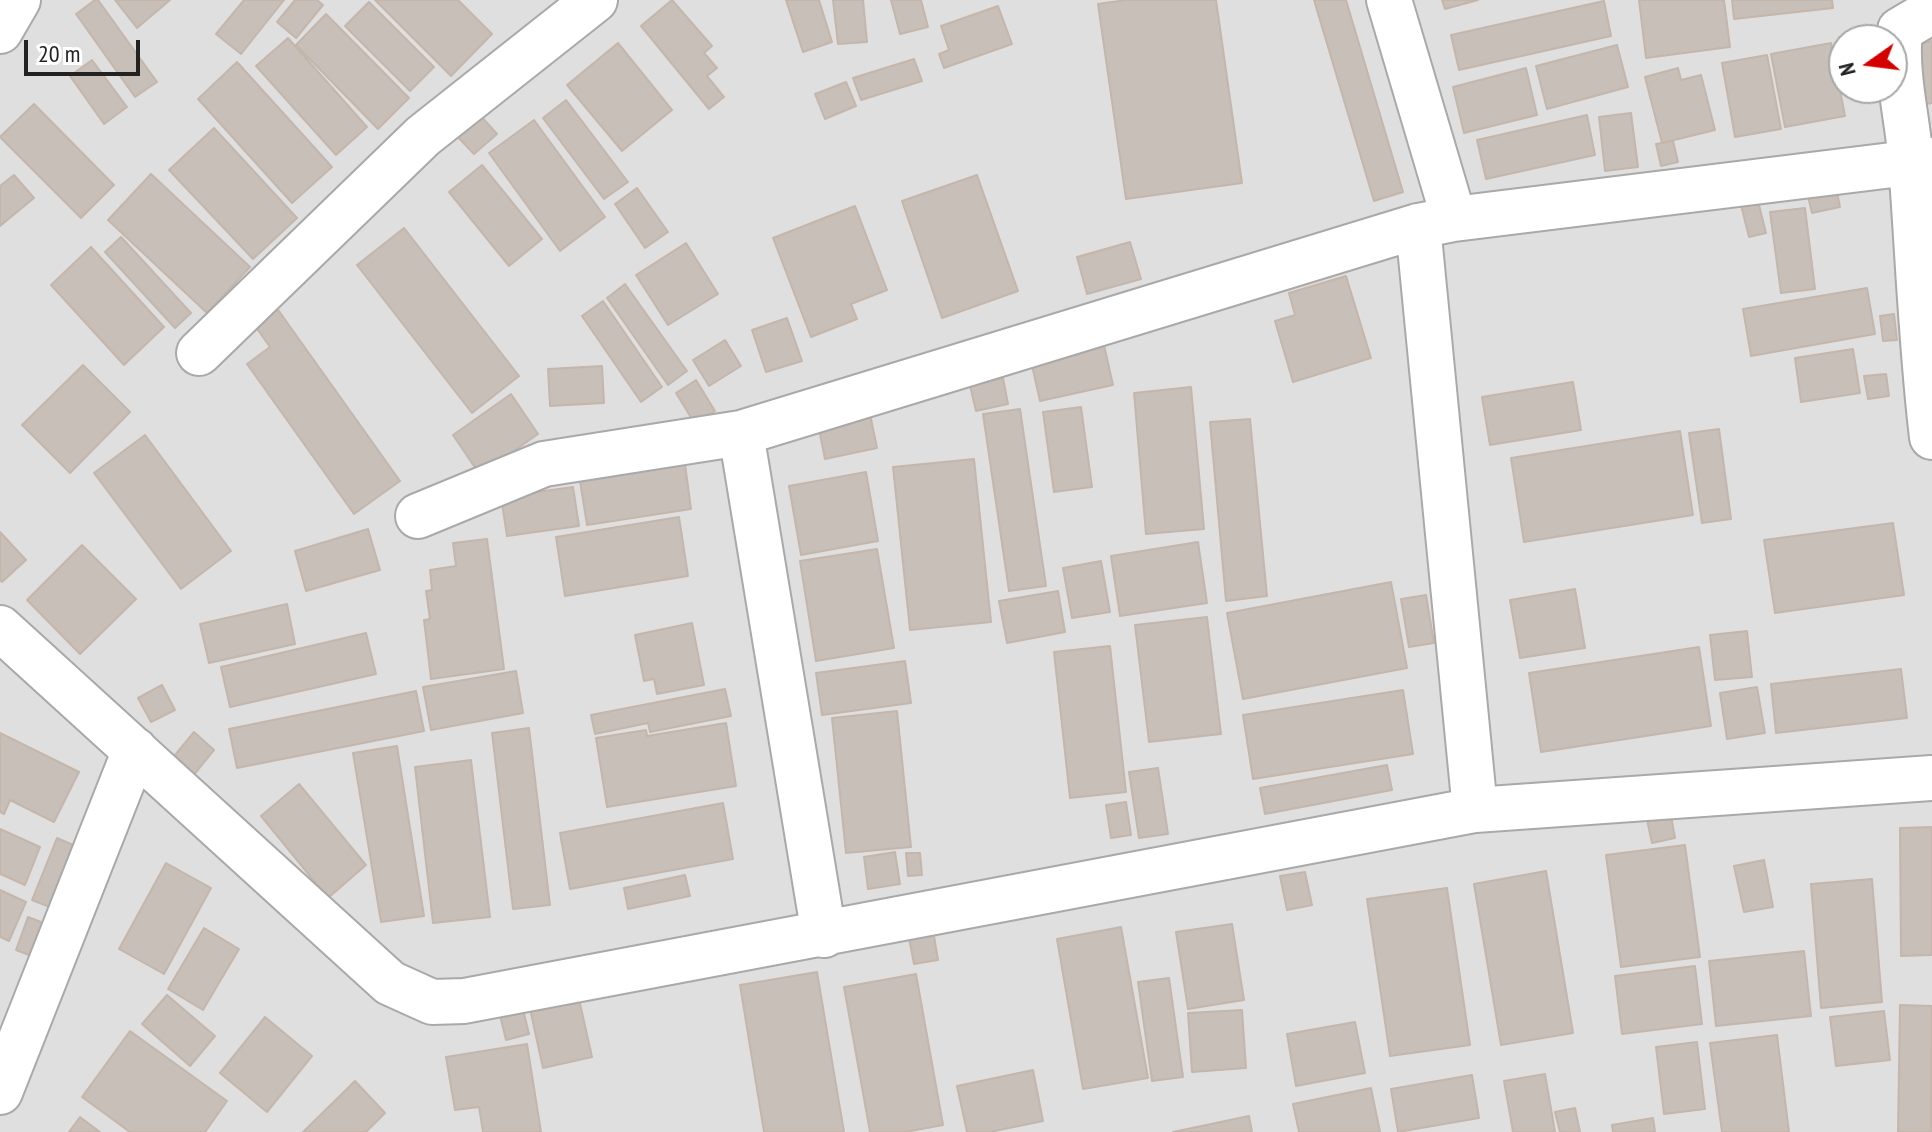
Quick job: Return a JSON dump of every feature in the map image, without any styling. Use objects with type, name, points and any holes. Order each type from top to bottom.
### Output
[{"type":"street","points":[[0,31],[18,0]]},
{"type":"street","points":[[199,353],[423,136],[595,0]]},
{"type":"street","points":[[1389,0],[1436,223],[1475,810]]},
{"type":"street","points":[[1932,11],[1900,30],[1898,50],[1922,160],[1932,437]]},
{"type":"street","points":[[418,516],[544,464],[741,433],[1436,223],[1922,160]]},
{"type":"street","points":[[741,433],[824,935]]},
{"type":"street","points":[[0,628],[390,983],[432,1002],[464,1001],[824,935],[1475,810],[1932,778]]},
{"type":"street","points":[[0,1092],[135,750]]},
{"type":"shaded area","points":[[0,0],[1932,0],[1932,1132],[0,1132]]},
{"type":"building","points":[[95,0],[157,82],[135,97],[76,14]]},
{"type":"building","points":[[115,0],[170,0],[137,28]]},
{"type":"building","points":[[244,0],[284,0],[241,54],[216,34]]},
{"type":"building","points":[[295,0],[317,0],[323,5],[296,38],[277,22]]},
{"type":"building","points":[[375,0],[458,0],[492,34],[451,76]]},
{"type":"building","points":[[672,0],[712,46],[704,53],[717,68],[707,76],[724,97],[709,109],[641,26]]},
{"type":"building","points":[[786,0],[819,0],[832,42],[803,52]]},
{"type":"building","points":[[833,0],[863,0],[867,42],[838,44]]},
{"type":"building","points":[[891,0],[921,0],[928,27],[900,34]]},
{"type":"building","points":[[1126,0],[1216,0],[1242,183],[1126,199],[1098,4]]},
{"type":"building","points":[[1314,0],[1346,0],[1403,192],[1374,201]]},
{"type":"building","points":[[1442,0],[1478,0],[1445,9]]},
{"type":"building","points":[[1639,0],[1724,0],[1730,47],[1646,58]]},
{"type":"building","points":[[1732,0],[1832,0],[1833,8],[1734,19]]},
{"type":"building","points":[[1604,1],[1611,36],[1459,70],[1451,35]]},
{"type":"building","points":[[369,2],[434,67],[410,91],[345,26]]},
{"type":"building","points":[[998,6],[1012,44],[944,68],[939,54],[949,50],[941,26]]},
{"type":"building","points":[[326,14],[409,98],[378,129],[296,45]]},
{"type":"building","points":[[288,38],[367,127],[336,155],[256,66]]},
{"type":"building","points":[[1932,41],[1932,103],[1922,105],[1908,47]]},
{"type":"building","points":[[618,43],[672,110],[622,151],[567,85]]},
{"type":"building","points":[[1828,44],[1828,104],[1843,104],[1845,116],[1785,127],[1771,54]]},
{"type":"building","points":[[1617,45],[1628,87],[1547,109],[1536,66]]},
{"type":"building","points":[[1767,55],[1781,129],[1735,137],[1722,63]]},
{"type":"building","points":[[914,59],[922,81],[861,100],[853,78]]},
{"type":"building","points":[[92,60],[127,107],[104,124],[70,76]]},
{"type":"building","points":[[237,62],[332,167],[292,203],[198,99]]},
{"type":"building","points":[[1526,68],[1537,115],[1464,133],[1453,87]]},
{"type":"building","points":[[1678,68],[1681,80],[1701,75],[1715,130],[1662,143],[1645,77]]},
{"type":"building","points":[[846,82],[856,106],[825,119],[815,94]]},
{"type":"building","points":[[566,100],[628,182],[604,199],[543,118]]},
{"type":"building","points":[[34,104],[114,185],[81,218],[0,137]]},
{"type":"building","points":[[1631,113],[1638,167],[1605,171],[1599,117]]},
{"type":"building","points":[[479,114],[497,134],[474,154],[455,134]]},
{"type":"building","points":[[1587,115],[1595,155],[1486,179],[1477,140]]},
{"type":"building","points":[[534,120],[605,217],[560,251],[489,153]]},
{"type":"building","points":[[214,128],[297,218],[253,259],[169,170]]},
{"type":"building","points":[[1673,141],[1678,162],[1661,166],[1656,144]]},
{"type":"building","points":[[482,165],[542,239],[509,266],[449,192]]},
{"type":"building","points":[[1833,173],[1840,207],[1812,213],[1804,179]]},
{"type":"building","points":[[151,174],[250,267],[207,313],[108,220]]},
{"type":"building","points":[[14,175],[34,198],[0,226],[0,186]]},
{"type":"building","points":[[977,175],[1018,291],[942,318],[902,201]]},
{"type":"building","points":[[637,188],[668,232],[645,248],[615,204]]},
{"type":"building","points":[[1756,193],[1766,233],[1749,237],[1739,197]]},
{"type":"building","points":[[855,206],[887,290],[851,304],[857,319],[811,337],[773,238]]},
{"type":"building","points":[[1805,208],[1815,289],[1781,293],[1770,212]]},
{"type":"building","points":[[404,228],[519,376],[472,413],[357,265]]},
{"type":"building","points":[[121,237],[191,313],[175,328],[105,252]]},
{"type":"building","points":[[1130,242],[1141,279],[1087,294],[1077,257]]},
{"type":"building","points":[[686,243],[718,294],[668,325],[636,275]]},
{"type":"building","points":[[91,247],[164,327],[124,365],[51,285]]},
{"type":"building","points":[[1346,276],[1371,358],[1293,382],[1275,321],[1295,315],[1289,293]]},
{"type":"building","points":[[625,284],[687,371],[668,385],[607,298]]},
{"type":"building","points":[[1867,288],[1875,334],[1751,356],[1743,309]]},
{"type":"building","points":[[603,301],[662,387],[641,402],[582,316]]},
{"type":"building","points":[[276,307],[400,481],[354,514],[247,364],[270,347],[253,323]]},
{"type":"building","points":[[1894,314],[1897,340],[1883,341],[1880,316]]},
{"type":"building","points":[[787,318],[802,361],[766,372],[752,330]]},
{"type":"building","points":[[1102,336],[1113,385],[1040,401],[1029,352]]},
{"type":"building","points":[[725,340],[741,366],[709,386],[693,360]]},
{"type":"building","points":[[1853,349],[1860,393],[1801,402],[1795,358]]},
{"type":"building","points":[[83,365],[130,412],[70,473],[22,425]]},
{"type":"building","points":[[602,366],[604,403],[550,406],[548,369]]},
{"type":"building","points":[[1886,374],[1889,396],[1868,399],[1864,376]]},
{"type":"building","points":[[1003,378],[1008,404],[976,411],[970,386]]},
{"type":"building","points":[[696,380],[715,411],[695,424],[676,393]]},
{"type":"building","points":[[1573,382],[1581,430],[1490,445],[1482,397]]},
{"type":"building","points":[[1191,387],[1204,529],[1146,534],[1134,393]]},
{"type":"building","points":[[511,394],[538,434],[480,475],[453,435]]},
{"type":"building","points":[[1081,407],[1092,487],[1054,492],[1043,412]]},
{"type":"building","points":[[1020,409],[1046,586],[1009,591],[983,414]]},
{"type":"building","points":[[870,414],[877,448],[825,459],[818,424]]},
{"type":"building","points":[[1250,419],[1267,596],[1226,601],[1210,422]]},
{"type":"building","points":[[1719,429],[1731,519],[1702,523],[1689,433]]},
{"type":"building","points":[[1680,431],[1693,515],[1524,542],[1511,458]]},
{"type":"building","points":[[145,435],[231,551],[181,589],[94,473]]},
{"type":"building","points":[[974,459],[991,622],[910,630],[893,467]]},
{"type":"building","points":[[685,464],[691,509],[587,525],[580,481]]},
{"type":"building","points":[[866,472],[878,541],[801,555],[789,486]]},
{"type":"building","points":[[573,487],[579,526],[507,536],[501,497]]},
{"type":"building","points":[[679,517],[688,576],[565,596],[556,537]]},
{"type":"building","points":[[1893,523],[1904,595],[1775,613],[1764,540]]},
{"type":"building","points":[[368,529],[380,570],[306,591],[295,551]]},
{"type":"building","points":[[0,532],[26,560],[2,582],[0,580]]},
{"type":"building","points":[[487,539],[504,669],[431,679],[424,620],[430,619],[426,591],[432,590],[430,570],[456,566],[453,543]]},
{"type":"building","points":[[1198,542],[1207,603],[1120,616],[1111,556]]},
{"type":"building","points":[[82,545],[136,599],[80,654],[27,600]]},
{"type":"building","points":[[877,549],[894,648],[816,661],[800,561]]},
{"type":"building","points":[[1101,561],[1110,612],[1072,618],[1063,568]]},
{"type":"building","points":[[1391,582],[1407,668],[1243,699],[1227,613]]},
{"type":"building","points":[[1575,589],[1585,648],[1520,658],[1510,600]]},
{"type":"building","points":[[1058,591],[1065,632],[1007,643],[999,601]]},
{"type":"building","points":[[1426,595],[1434,643],[1409,647],[1401,599]]},
{"type":"building","points":[[287,604],[295,644],[209,663],[200,624]]},
{"type":"building","points":[[1207,617],[1221,734],[1149,742],[1135,625]]},
{"type":"building","points":[[692,623],[704,685],[657,694],[654,679],[644,681],[635,635]]},
{"type":"building","points":[[1747,631],[1752,677],[1715,680],[1710,635]]},
{"type":"building","points":[[366,633],[376,674],[230,707],[221,667]]},
{"type":"building","points":[[1110,646],[1126,792],[1070,798],[1054,652]]},
{"type":"building","points":[[1699,647],[1711,726],[1541,752],[1529,673]]},
{"type":"building","points":[[905,661],[911,703],[822,715],[816,673]]},
{"type":"building","points":[[1901,669],[1907,718],[1776,733],[1771,684]]},
{"type":"building","points":[[516,671],[523,713],[431,730],[423,687]]},
{"type":"building","points":[[162,685],[175,710],[151,722],[138,698]]},
{"type":"building","points":[[1757,687],[1765,733],[1727,739],[1720,693]]},
{"type":"building","points":[[725,689],[731,716],[650,732],[648,723],[595,734],[591,715]]},
{"type":"building","points":[[1403,690],[1413,754],[1253,779],[1243,715]]},
{"type":"building","points":[[416,691],[424,731],[237,768],[229,729]]},
{"type":"building","points":[[897,711],[911,847],[846,853],[832,718]]},
{"type":"building","points":[[726,723],[736,786],[607,807],[596,738],[646,730],[647,736]]},
{"type":"building","points":[[529,728],[550,905],[513,909],[492,733]]},
{"type":"building","points":[[194,732],[214,750],[192,777],[171,760]]},
{"type":"building","points":[[0,733],[79,772],[54,822],[10,800],[4,814],[0,812]]},
{"type":"building","points":[[397,746],[424,916],[381,922],[353,753]]},
{"type":"building","points":[[471,760],[490,917],[433,923],[415,767]]},
{"type":"building","points":[[1387,765],[1392,790],[1265,814],[1260,788]]},
{"type":"building","points":[[1158,768],[1168,834],[1139,838],[1129,772]]},
{"type":"building","points":[[299,784],[366,865],[328,898],[261,816]]},
{"type":"building","points":[[1126,802],[1131,835],[1111,838],[1106,805]]},
{"type":"building","points":[[723,803],[733,859],[570,889],[560,833]]},
{"type":"building","points":[[1670,810],[1675,838],[1652,843],[1646,815]]},
{"type":"building","points":[[1932,827],[1932,955],[1901,956],[1900,828]]},
{"type":"building","points":[[0,829],[40,847],[25,885],[0,874]]},
{"type":"building","points":[[57,838],[80,848],[55,909],[32,900]]},
{"type":"building","points":[[1685,845],[1700,957],[1621,967],[1606,855]]},
{"type":"building","points":[[895,852],[900,884],[868,889],[864,857]]},
{"type":"building","points":[[906,853],[920,853],[922,875],[908,876]]},
{"type":"building","points":[[1764,860],[1773,907],[1744,912],[1734,866]]},
{"type":"building","points":[[166,863],[211,888],[164,974],[119,949]]},
{"type":"building","points":[[1546,871],[1573,1033],[1501,1045],[1474,884]]},
{"type":"building","points":[[1305,872],[1312,905],[1287,910],[1280,876]]},
{"type":"building","points":[[685,875],[690,896],[628,909],[624,888]]},
{"type":"building","points":[[1872,879],[1882,1002],[1821,1008],[1811,884]]},
{"type":"building","points":[[1447,888],[1470,1045],[1390,1056],[1367,899]]},
{"type":"building","points":[[0,890],[26,902],[9,941],[0,937]]},
{"type":"building","points":[[28,917],[54,927],[42,960],[16,950]]},
{"type":"building","points":[[932,924],[938,960],[914,964],[907,928]]},
{"type":"building","points":[[1232,924],[1244,1000],[1188,1009],[1176,932]]},
{"type":"building","points":[[1121,927],[1148,1078],[1083,1089],[1057,939]]},
{"type":"building","points":[[204,928],[239,949],[203,1010],[168,989]]},
{"type":"building","points":[[1804,951],[1811,1016],[1716,1026],[1709,961]]},
{"type":"building","points":[[1695,966],[1702,1024],[1622,1034],[1615,976]]},
{"type":"building","points":[[817,972],[844,1132],[764,1132],[740,985]]},
{"type":"building","points":[[916,974],[943,1125],[905,1132],[870,1132],[844,987]]},
{"type":"building","points":[[1169,978],[1183,1077],[1152,1081],[1138,982]]},
{"type":"building","points":[[167,995],[215,1036],[190,1066],[142,1024]]},
{"type":"building","points":[[520,997],[529,1034],[506,1040],[497,1003]]},
{"type":"building","points":[[579,999],[592,1057],[543,1068],[530,1009]]},
{"type":"building","points":[[1900,1005],[1932,1006],[1931,1132],[1898,1132]]},
{"type":"building","points":[[1242,1010],[1246,1068],[1192,1072],[1188,1013]]},
{"type":"building","points":[[1884,1011],[1890,1060],[1836,1066],[1830,1017]]},
{"type":"building","points":[[265,1017],[312,1056],[267,1112],[220,1073]]},
{"type":"building","points":[[1355,1022],[1365,1073],[1296,1086],[1287,1034]]},
{"type":"building","points":[[130,1031],[227,1101],[205,1132],[130,1132],[82,1097]]},
{"type":"building","points":[[1777,1035],[1789,1132],[1722,1132],[1710,1043]]},
{"type":"building","points":[[1697,1042],[1705,1109],[1664,1114],[1656,1047]]},
{"type":"building","points":[[527,1044],[541,1132],[483,1132],[479,1107],[455,1110],[446,1057]]},
{"type":"building","points":[[1033,1070],[1043,1121],[990,1132],[967,1132],[957,1086]]},
{"type":"building","points":[[1545,1074],[1555,1132],[1513,1132],[1504,1081]]},
{"type":"building","points":[[1472,1075],[1479,1118],[1398,1132],[1391,1089]]},
{"type":"building","points":[[355,1081],[385,1113],[366,1132],[303,1132]]},
{"type":"building","points":[[1371,1088],[1380,1132],[1299,1132],[1293,1104]]},
{"type":"building","points":[[1575,1108],[1580,1132],[1560,1132],[1555,1112]]},
{"type":"building","points":[[1249,1116],[1252,1132],[1173,1132]]},
{"type":"building","points":[[80,1117],[100,1132],[69,1132]]},
{"type":"building","points":[[1653,1118],[1655,1132],[1613,1132],[1612,1125]]}]
